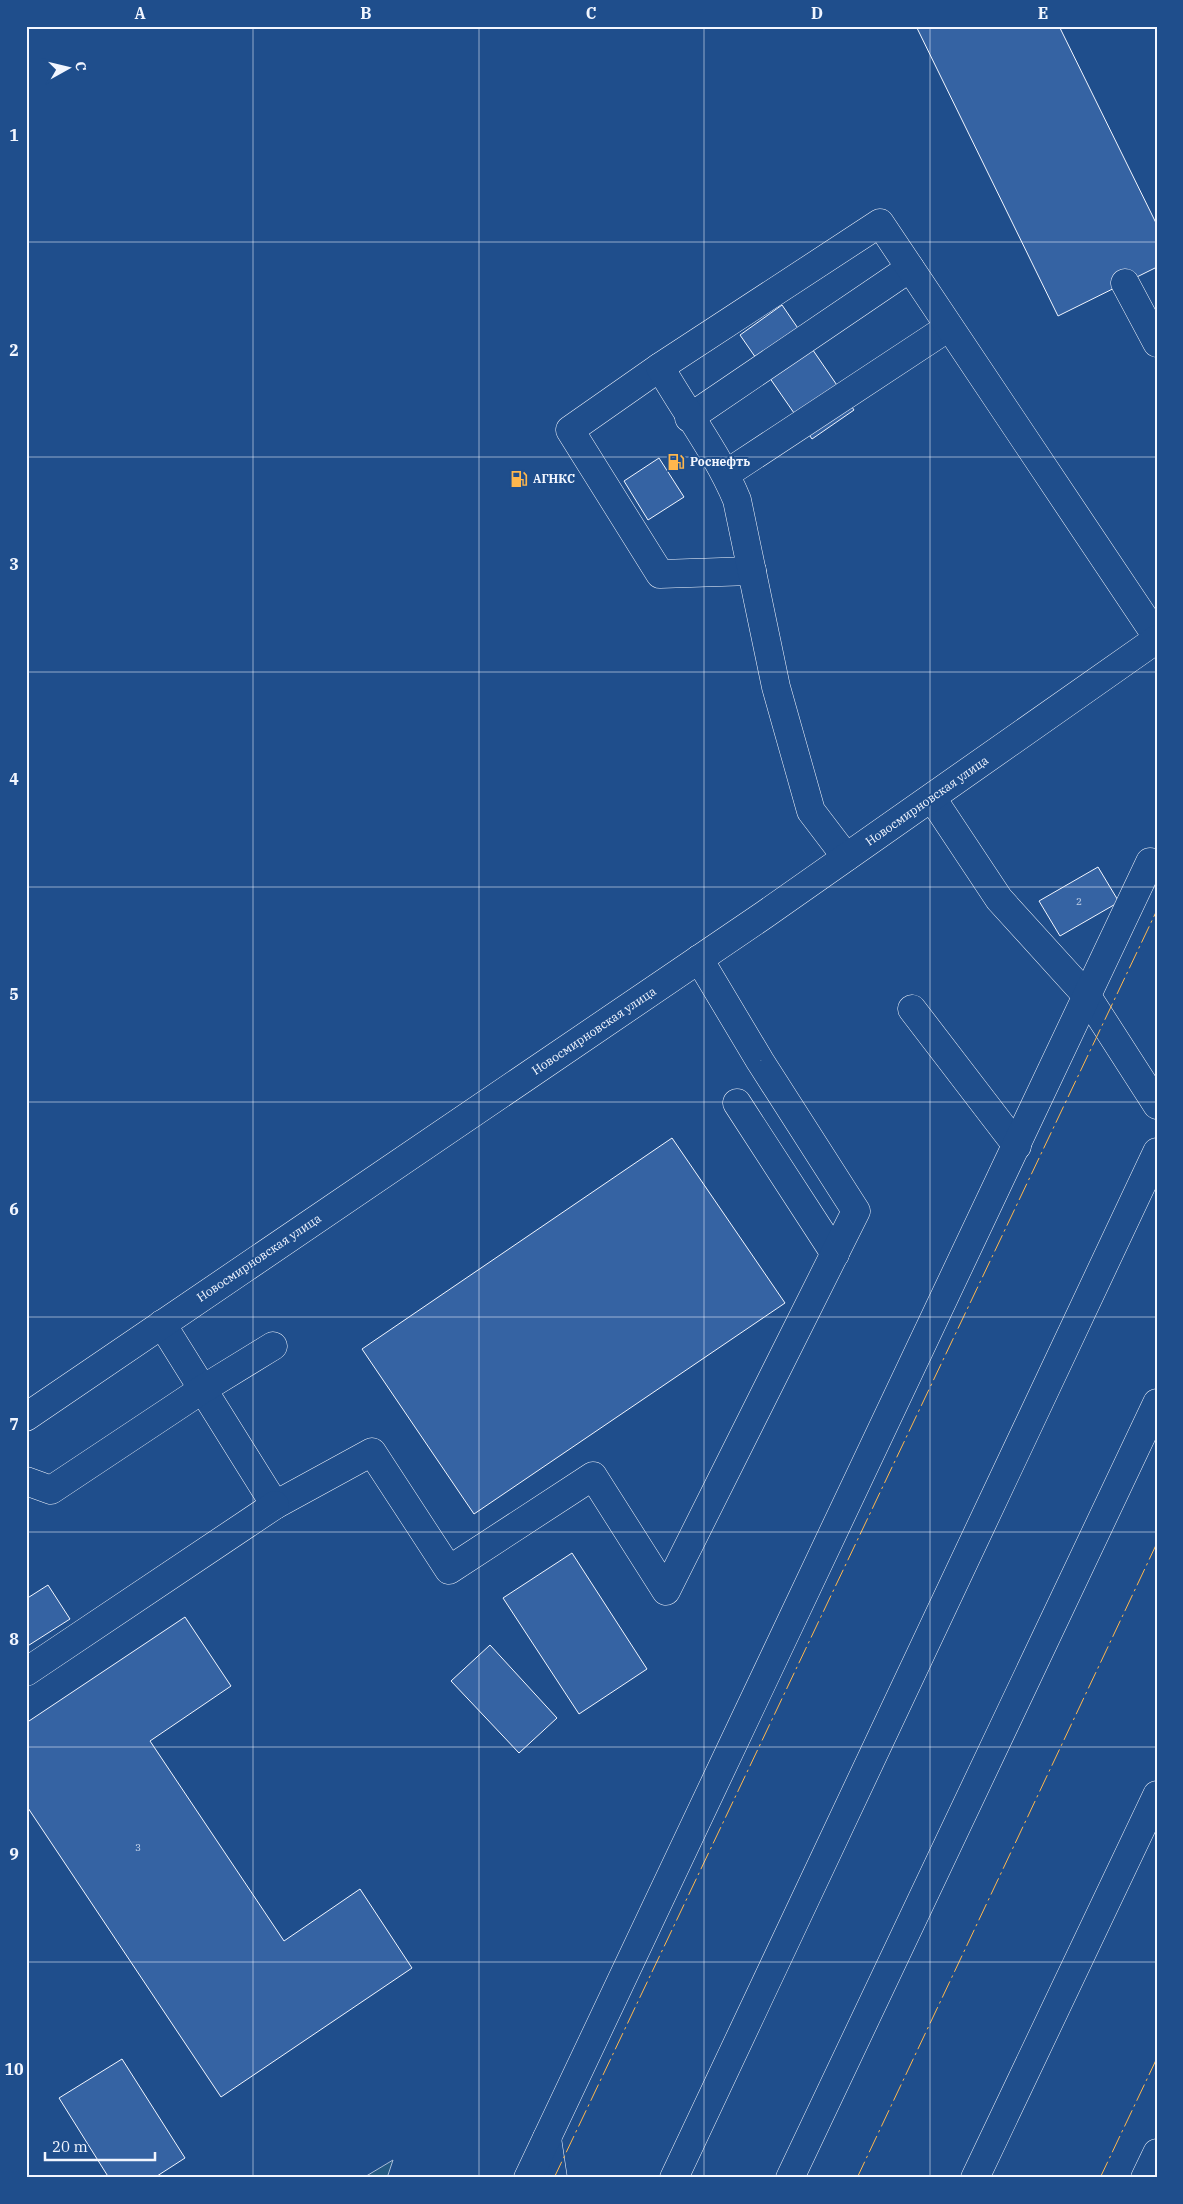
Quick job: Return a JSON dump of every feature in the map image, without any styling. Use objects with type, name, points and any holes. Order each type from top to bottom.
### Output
[{"type":"street","points":[[752,571],[660,574],[570,430],[660,367],[880,223],[1157,638]]},
{"type":"street","points":[[689,418],[910,268]]},
{"type":"street","points":[[1125,283],[1157,343]]},
{"type":"street","points":[[726,474],[949,327]]},
{"type":"street","points":[[660,367],[689,418],[726,474],[737,500],[776,687],[811,812],[846,857]]},
{"type":"street","name":"Новосмирновская улица","points":[[26,1416],[699,959],[932,798],[1157,638]]},
{"type":"street","points":[[932,798],[999,899],[1087,996],[1157,1105]]},
{"type":"street","points":[[528,2178],[1150,862]]},
{"type":"street","points":[[26,1672],[275,1505],[372,1452],[449,1570],[593,1476],[666,1591],[856,1210],[760,1061],[699,959]]},
{"type":"street","points":[[912,1009],[1017,1146]]},
{"type":"street","points":[[737,1104],[835,1254]]},
{"type":"street","points":[[674,2178],[1157,1152]]},
{"type":"street","points":[[162,1324],[275,1505]]},
{"type":"street","points":[[26,1481],[51,1490],[202,1389],[273,1346]]},
{"type":"street","points":[[790,2178],[1157,1403]]},
{"type":"street","points":[[975,2178],[1157,1795]]},
{"type":"street","points":[[547,2138],[553,2178]]},
{"type":"street","points":[[1145,2178],[1157,2154]]},
{"type":"shaded area","points":[[393,2160],[387,2178],[363,2178]]},
{"type":"building","points":[[916,26],[1059,26],[1157,225],[1157,267],[1058,316]]},
{"type":"building","points":[[782,305],[854,410],[812,439],[740,335]]},
{"type":"building","points":[[659,458],[684,497],[648,520],[624,481]]},
{"type":"building","points":[[1098,867],[1119,902],[1060,936],[1039,901]]},
{"type":"building","points":[[672,1138],[785,1303],[474,1514],[362,1349]]},
{"type":"building","points":[[572,1553],[647,1669],[579,1714],[503,1598]]},
{"type":"building","points":[[48,1585],[70,1619],[26,1647],[26,1599]]},
{"type":"building","points":[[185,1617],[231,1686],[150,1741],[284,1941],[360,1889],[412,1968],[221,2097],[26,1805],[26,1723]]},
{"type":"building","points":[[490,1645],[557,1718],[519,1753],[451,1681]]},
{"type":"building","points":[[122,2059],[185,2158],[154,2178],[109,2178],[59,2098]]},
{"type":"power","points":[[554,2178],[1157,910]]},
{"type":"power","points":[[857,2178],[1157,1543]]},
{"type":"power","points":[[1100,2178],[1157,2058]]},
{"type":"place","name":"Роснефть","points":[[676,462]]},
{"type":"place","name":"АГНКС","points":[[519,479]]}]
